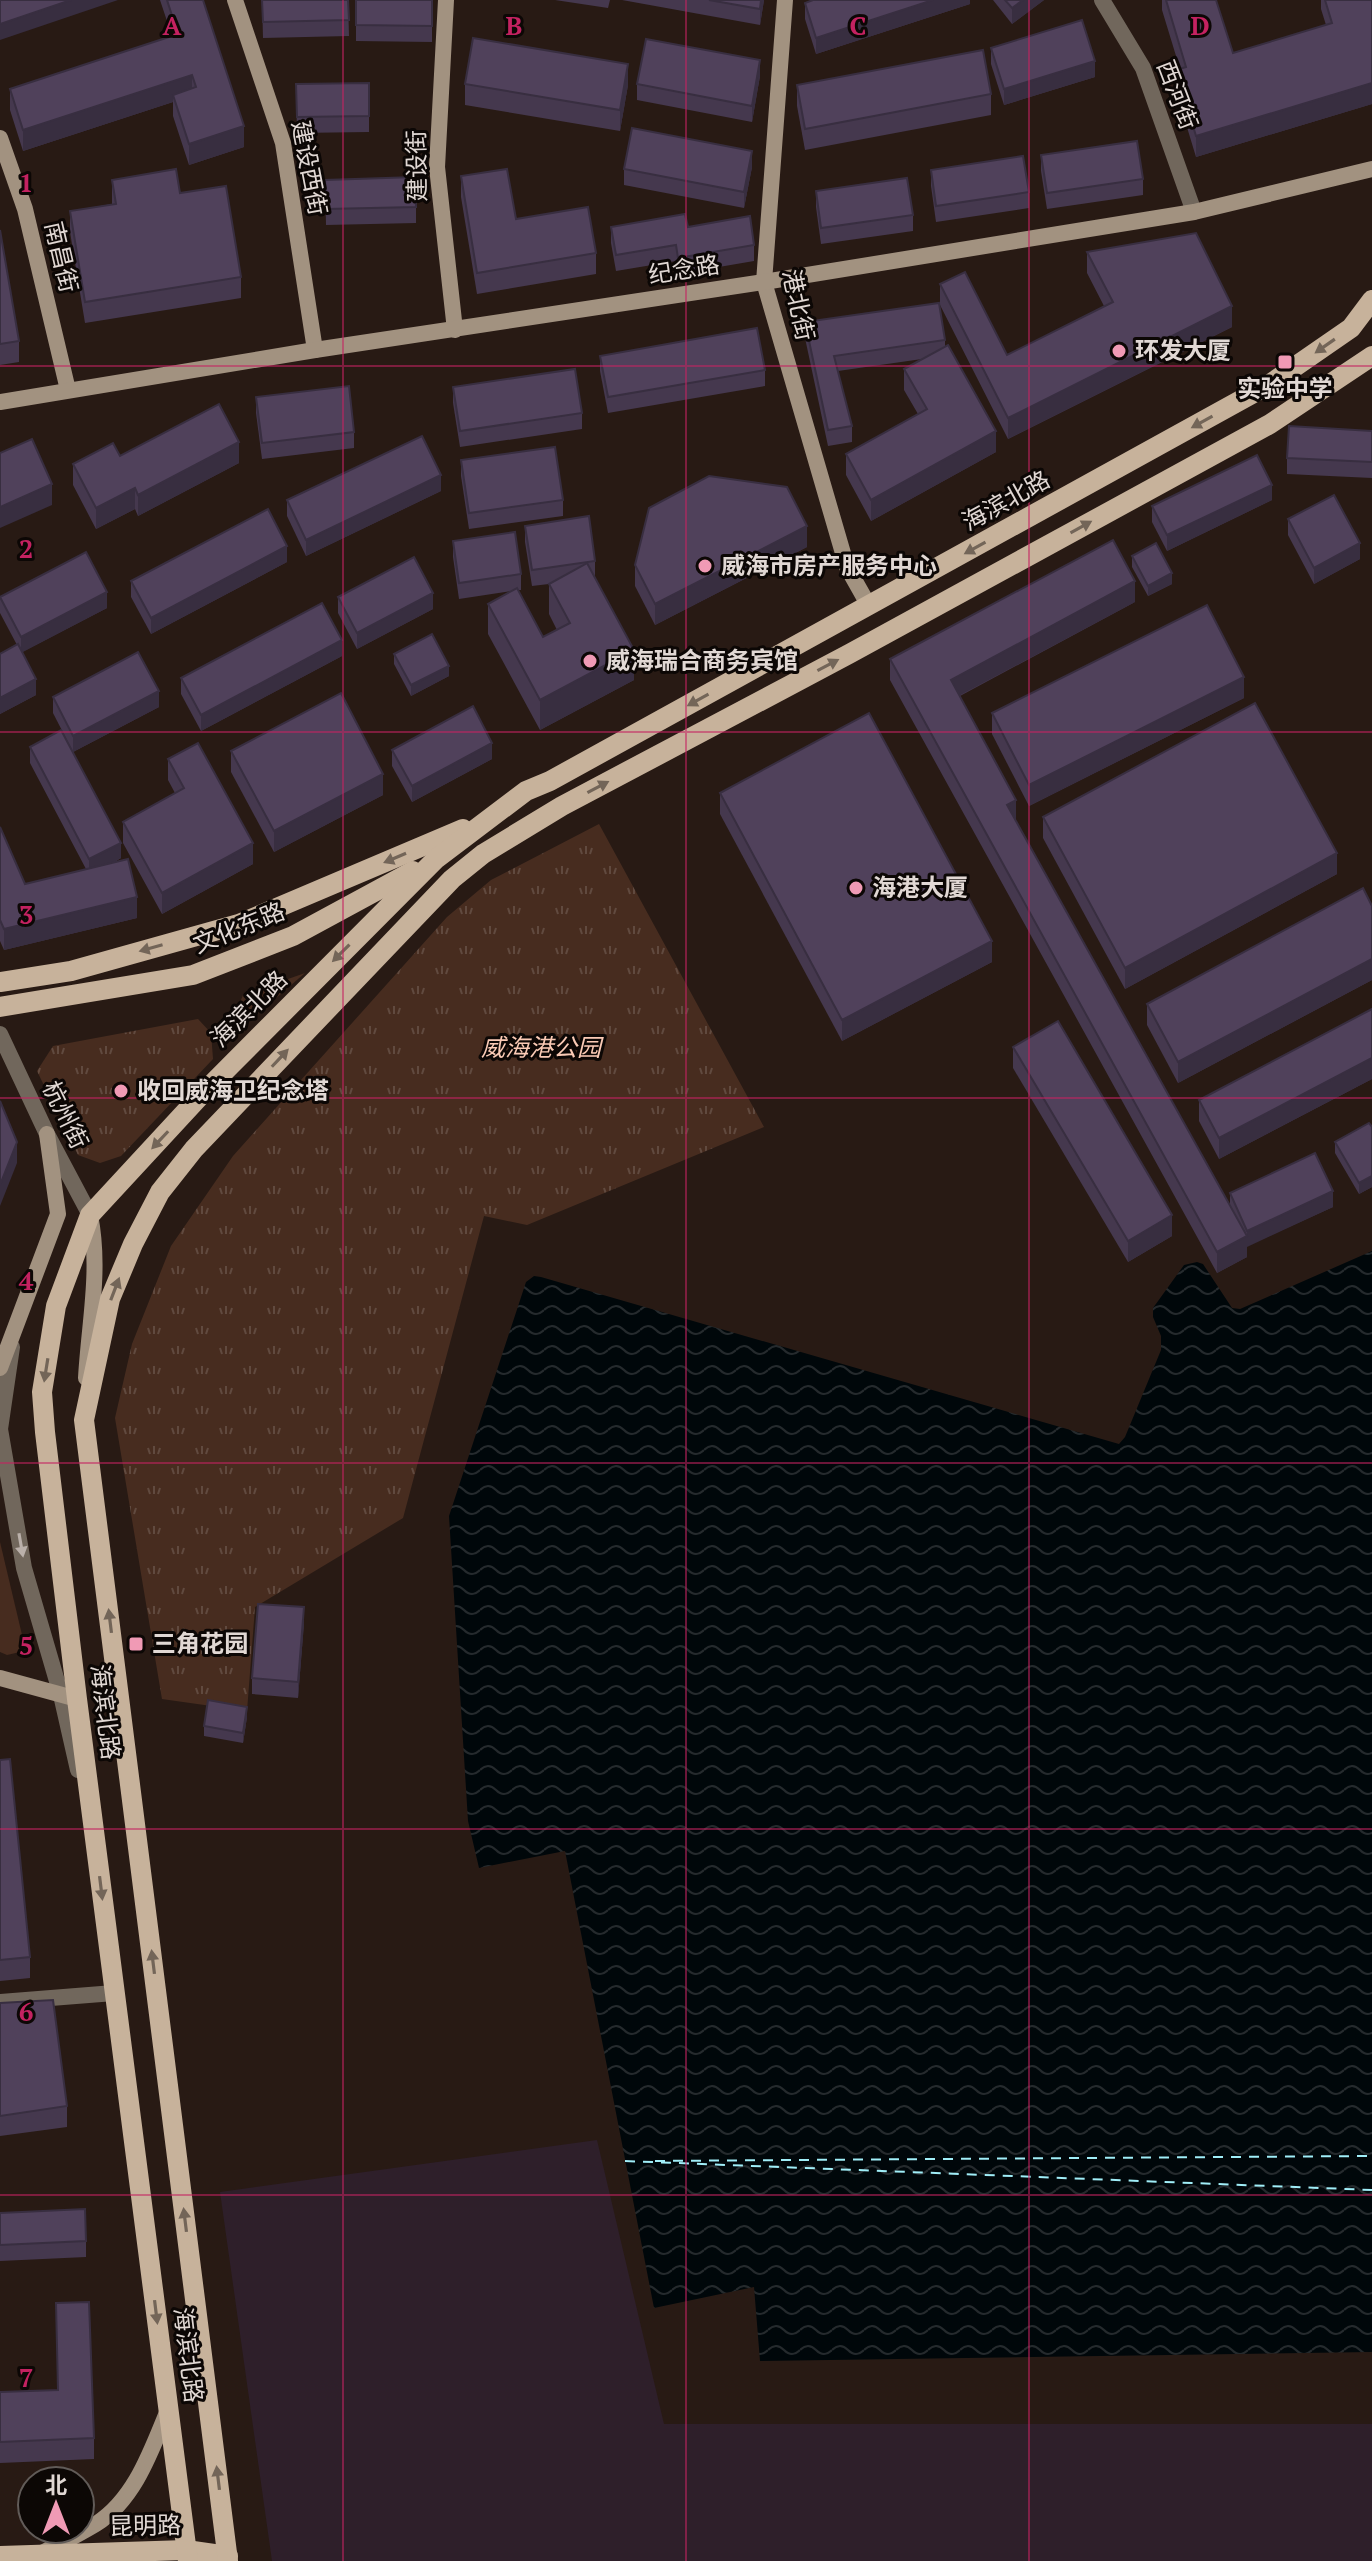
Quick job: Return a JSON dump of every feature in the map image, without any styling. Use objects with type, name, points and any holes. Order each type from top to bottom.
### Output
[{"type":"main road","name":"海滨北路","points":[[187,2555],[96,1850],[69,1697],[42,1392],[56,1306],[90,1215],[201,1095],[436,859],[526,791],[550,781],[1270,384],[1351,328],[1372,300]]},
{"type":"main road","name":"海滨北路","points":[[223,2559],[84,1420],[110,1299],[133,1244],[160,1192],[194,1149],[348,986],[452,879],[483,854],[548,815],[1256,432],[1372,356]]},
{"type":"main road","points":[[0,982],[71,971],[239,924],[493,816],[548,815]]},
{"type":"main road","name":"文化东路","points":[[0,1007],[193,975],[293,936],[436,859],[483,854]]},
{"type":"main road","name":"昆明路","points":[[0,2556],[187,2555],[223,2559]]},
{"type":"street","name":"建设西街","points":[[235,0],[283,143],[315,350]]},
{"type":"street","name":"建设街","points":[[446,0],[437,167],[455,330]]},
{"type":"street","name":"港北街","points":[[785,0],[764,282],[847,567],[869,606]]},
{"type":"street","name":"西河街","points":[[1102,0],[1143,68],[1194,212]]},
{"type":"street","name":"南昌街","points":[[0,138],[25,209],[68,390]]},
{"type":"street","name":"纪念路","points":[[0,402],[1194,212],[1372,169]]},
{"type":"street","name":"杭州街","points":[[0,1034],[47,1134],[90,1215]]},
{"type":"street","points":[[0,1368],[58,1214],[47,1134]]},
{"type":"street","points":[[84,1420],[89,1328],[96,1277],[96,1244],[90,1215]]},
{"type":"street","points":[[14,1330],[0,1429],[24,1568],[69,1697]]},
{"type":"street","points":[[0,1678],[69,1697]]},
{"type":"street","points":[[0,2002],[114,1993]]},
{"type":"street","points":[[38,2555],[98,2523],[127,2494],[146,2466],[169,2408]]},
{"type":"shaded area","points":[[597,2140],[664,2424],[1372,2424],[1372,2561],[272,2561],[220,2192]]},
{"type":"green space","name":"威海港公园","points":[[599,824],[764,1127],[527,1225],[484,1216],[403,1518],[255,1607],[247,1711],[162,1699],[115,1418],[132,1344],[171,1246],[233,1156],[447,917],[491,880]]},
{"type":"green space","points":[[305,973],[252,1019],[244,1015],[239,1005],[243,995]]},
{"type":"green space","points":[[198,1019],[211,1033],[213,1059],[121,1156],[100,1163],[78,1155],[37,1071],[53,1046]]},
{"type":"green space","points":[[0,1542],[23,1639],[20,1652],[7,1655],[0,1652]]},
{"type":"water","points":[[1372,1251],[1372,2352],[760,2361],[754,2287],[654,2308],[565,1851],[479,1868],[468,1821],[449,1516],[526,1282],[534,1276],[541,1277],[1119,1444],[1125,1437],[1161,1350],[1161,1336],[1153,1317],[1153,1308],[1184,1265],[1203,1264],[1232,1308],[1240,1309]]},
{"type":"building","points":[[0,0],[71,0],[0,24]]},
{"type":"building","points":[[167,0],[203,0],[244,126],[189,144],[173,95],[196,87],[192,75],[23,130],[10,89],[178,34]]},
{"type":"building","points":[[262,0],[348,0],[349,20],[263,22]]},
{"type":"building","points":[[356,0],[432,0],[432,26],[356,25]]},
{"type":"building","points":[[709,0],[761,0],[760,9]]},
{"type":"building","points":[[813,0],[933,0],[816,38],[805,3]]},
{"type":"building","points":[[1005,0],[1023,0],[1012,8]]},
{"type":"building","points":[[1166,0],[1216,0],[1233,53],[1332,23],[1325,0],[1372,0],[1372,83],[1196,136],[1176,70],[1186,67]]},
{"type":"building","points":[[1082,20],[1095,61],[1004,89],[991,48]]},
{"type":"building","points":[[473,38],[628,64],[620,110],[465,84]]},
{"type":"building","points":[[646,39],[760,60],[752,106],[637,84]]},
{"type":"building","points":[[983,50],[991,94],[805,129],[797,85]]},
{"type":"building","points":[[369,83],[369,116],[297,117],[296,84]]},
{"type":"building","points":[[632,128],[752,151],[744,192],[624,169]]},
{"type":"building","points":[[1137,141],[1143,179],[1047,193],[1041,155]]},
{"type":"building","points":[[1023,156],[1029,192],[936,206],[931,170]]},
{"type":"building","points":[[176,169],[180,193],[226,186],[241,277],[85,302],[70,211],[116,204],[112,180]]},
{"type":"building","points":[[507,169],[516,219],[588,207],[596,253],[477,273],[461,176]]},
{"type":"building","points":[[415,177],[416,207],[326,209],[325,180]]},
{"type":"building","points":[[907,178],[913,215],[821,228],[816,191]]},
{"type":"building","points":[[685,214],[688,227],[750,216],[754,245],[678,258],[676,245],[616,255],[611,227]]},
{"type":"building","points":[[0,230],[19,341],[0,344]]},
{"type":"building","name":"环发大厦","points":[[1196,233],[1232,306],[1008,418],[940,284],[965,272],[1007,355],[1113,302],[1087,252]]},
{"type":"building","points":[[939,303],[945,340],[834,356],[852,426],[828,430],[805,322]]},
{"type":"building","points":[[757,328],[765,370],[608,397],[600,356]]},
{"type":"building","points":[[948,345],[996,431],[871,500],[846,454],[927,409],[904,369]]},
{"type":"building","points":[[575,369],[582,413],[460,431],[453,387]]},
{"type":"building","points":[[349,386],[354,432],[262,443],[256,397]]},
{"type":"building","points":[[219,404],[239,442],[138,495],[135,488],[96,508],[73,464],[113,443],[120,456]]},
{"type":"building","points":[[1289,426],[1372,431],[1372,462],[1287,458]]},
{"type":"building","points":[[422,436],[441,475],[306,540],[287,500]]},
{"type":"building","points":[[32,439],[52,484],[0,507],[0,453]]},
{"type":"building","points":[[555,447],[563,500],[469,513],[461,460]]},
{"type":"building","points":[[1257,455],[1272,485],[1167,535],[1152,506]]},
{"type":"building","name":"威海市房产服务中心","points":[[709,476],[787,487],[807,526],[655,604],[635,565],[649,508]]},
{"type":"building","points":[[1334,495],[1360,543],[1314,568],[1288,519]]},
{"type":"building","points":[[268,509],[287,546],[151,618],[131,581]]},
{"type":"building","points":[[589,516],[595,561],[532,570],[525,526]]},
{"type":"building","points":[[515,532],[521,574],[459,583],[453,541]]},
{"type":"building","points":[[1113,540],[1135,581],[951,680],[1016,800],[1007,805],[1247,1236],[1217,1252],[890,659]]},
{"type":"building","points":[[1156,543],[1172,573],[1148,586],[1132,556]]},
{"type":"building","points":[[86,552],[107,592],[21,637],[0,597]]},
{"type":"building","points":[[414,557],[433,593],[357,633],[338,597]]},
{"type":"building","points":[[587,563],[634,650],[540,700],[488,604],[517,588],[543,637],[570,623],[549,584]]},
{"type":"building","points":[[322,603],[342,640],[201,715],[181,678]]},
{"type":"building","points":[[1207,605],[1244,677],[1029,785],[992,713]]},
{"type":"building","points":[[432,634],[449,666],[411,685],[394,654]]},
{"type":"building","points":[[18,644],[36,679],[0,698],[0,654]]},
{"type":"building","points":[[138,652],[159,691],[73,736],[53,697]]},
{"type":"building","points":[[341,693],[383,774],[274,831],[231,751]]},
{"type":"building","points":[[1255,703],[1337,853],[1125,968],[1043,817]]},
{"type":"building","points":[[473,706],[492,743],[412,786],[392,750]]},
{"type":"building","name":"海港大厦","points":[[869,713],[992,941],[842,1020],[720,793]]},
{"type":"building","points":[[61,730],[121,843],[89,859],[30,747]]},
{"type":"building","points":[[198,743],[253,843],[162,893],[123,822],[184,788],[168,759]]},
{"type":"building","points":[[0,827],[25,884],[128,859],[137,897],[4,929],[0,920]]},
{"type":"building","points":[[1363,888],[1372,906],[1372,959],[1178,1062],[1147,1004]]},
{"type":"building","points":[[1372,1009],[1372,1058],[1219,1138],[1199,1100]]},
{"type":"building","points":[[1058,1021],[1172,1215],[1128,1241],[1013,1047]]},
{"type":"building","points":[[0,1101],[17,1142],[0,1185]]},
{"type":"building","points":[[1369,1123],[1372,1127],[1372,1176],[1359,1183],[1335,1142]]},
{"type":"building","points":[[1315,1153],[1333,1191],[1247,1231],[1230,1193]]},
{"type":"building","points":[[258,1604],[304,1607],[298,1682],[252,1678]]},
{"type":"building","points":[[208,1700],[247,1707],[243,1733],[204,1726]]},
{"type":"building","points":[[10,1759],[30,1957],[0,1960],[0,1760]]},
{"type":"building","points":[[53,2000],[67,2106],[0,2116],[0,2003]]},
{"type":"building","points":[[85,2209],[86,2241],[0,2245],[0,2213]]},
{"type":"building","points":[[89,2302],[94,2438],[0,2442],[0,2392],[58,2390],[56,2303]]},
{"type":"ferry route","points":[[655,2161],[1372,2156]]},
{"type":"ferry route","points":[[625,2161],[1372,2190]]},
{"type":"place","name":"环发大厦","points":[[1119,351]]},
{"type":"place","name":"实验中学","points":[[1285,362]]},
{"type":"place","name":"威海市房产服务中心","points":[[705,566]]},
{"type":"place","name":"威海瑞合商务宾馆","points":[[590,661]]},
{"type":"place","name":"海港大厦","points":[[856,888]]},
{"type":"place","name":"收回威海卫纪念塔","points":[[121,1091]]},
{"type":"place","name":"三角花园","points":[[136,1644]]}]
